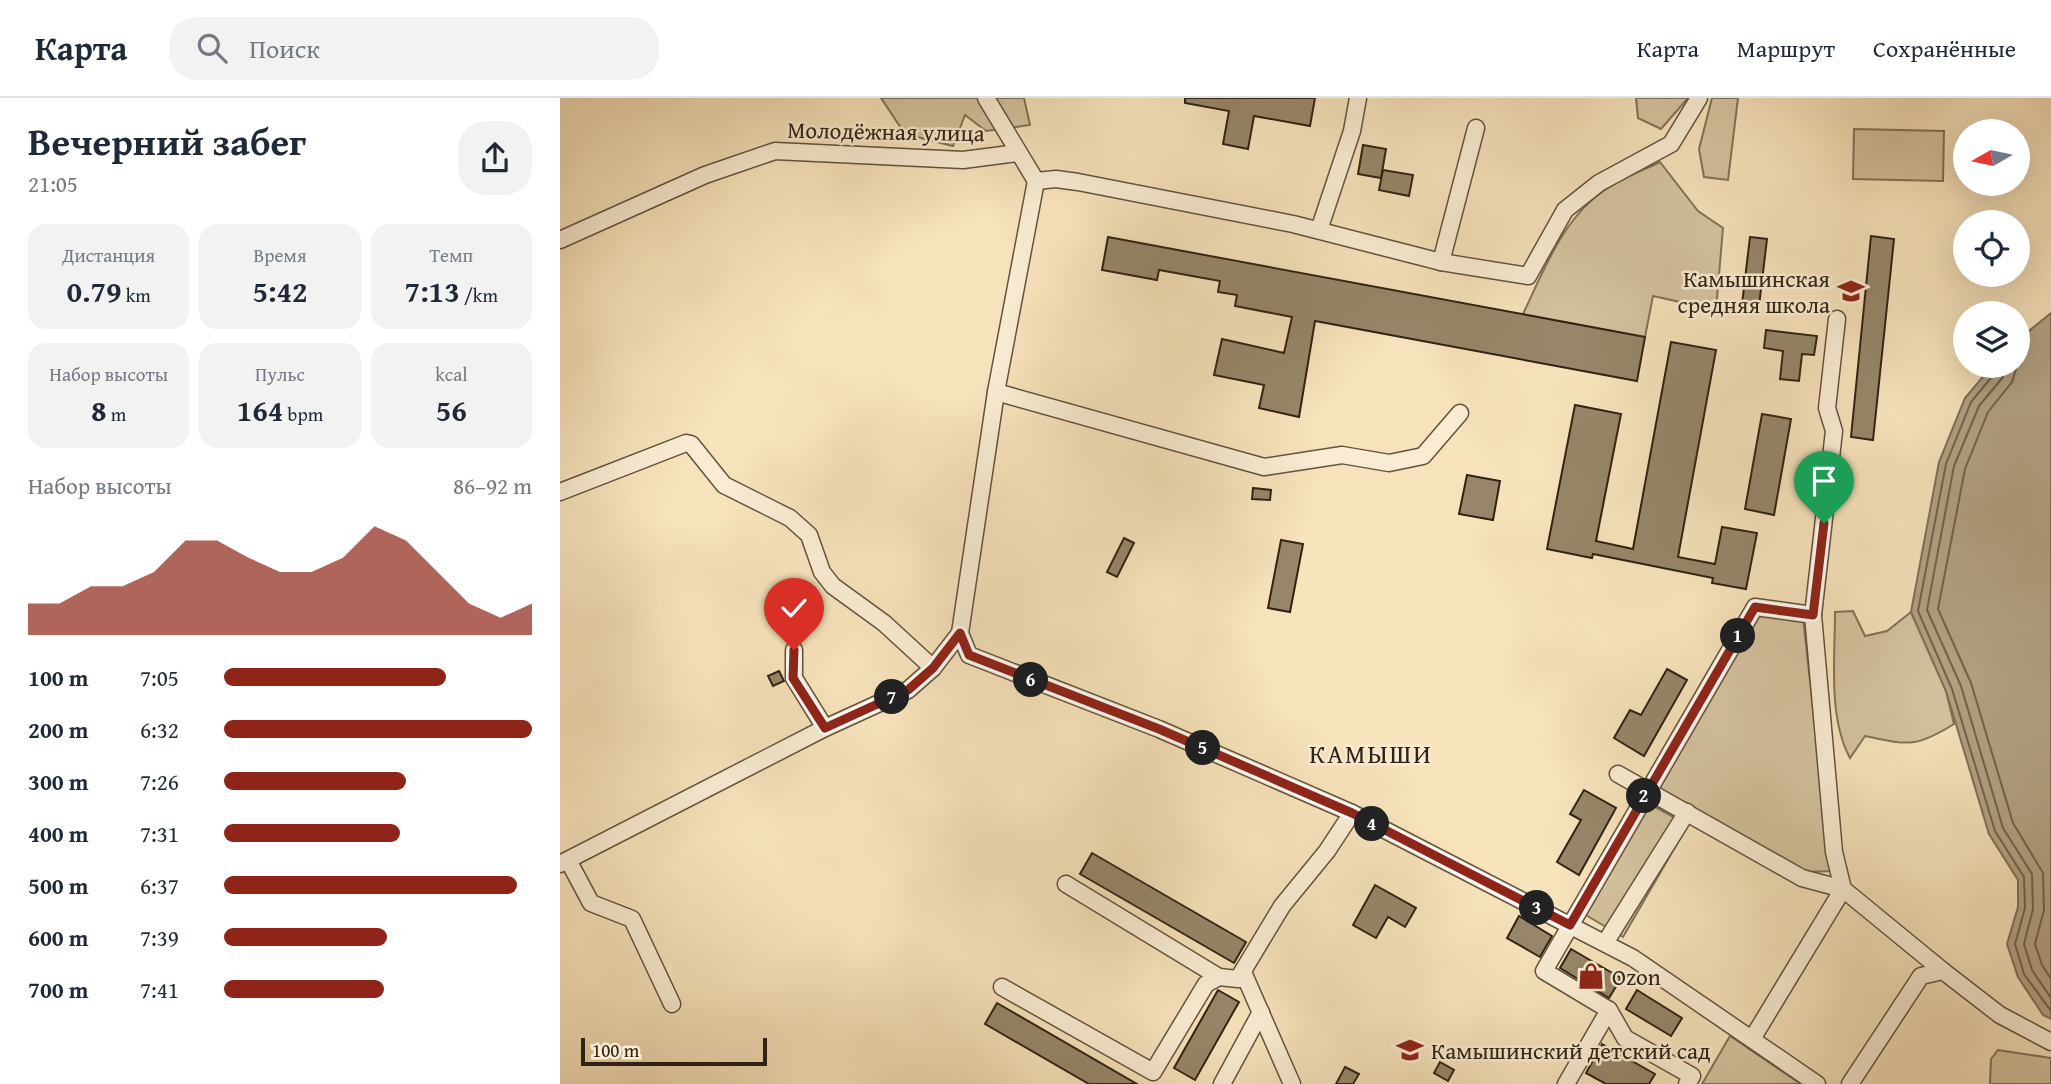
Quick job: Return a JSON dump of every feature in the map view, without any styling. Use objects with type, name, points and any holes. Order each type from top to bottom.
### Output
[{"type":"street","points":[[672,1004],[632,919],[591,903],[564,862],[825,728],[908,690],[933,668],[960,633],[996,392],[1036,181],[986,98]]},
{"type":"street","points":[[1319,230],[1352,131],[1358,98]]},
{"type":"street","points":[[1036,181],[1056,179],[1078,182],[1319,230],[1441,262],[1528,276],[1565,210],[1599,183],[1671,144],[1699,98]]},
{"type":"street","points":[[1441,262],[1476,128]]},
{"type":"street","name":"Молодёжная улица","points":[[560,240],[705,175],[775,151],[963,160],[1018,153]]},
{"type":"street","points":[[1752,1039],[1843,889],[1834,852],[1813,615],[1834,432],[1827,408],[1837,319]]},
{"type":"street","points":[[996,392],[1264,467],[1342,455],[1389,463],[1423,456],[1460,413]]},
{"type":"street","points":[[560,492],[686,443],[691,444],[724,485],[790,518],[809,535],[822,572],[834,586],[884,623],[933,668]]},
{"type":"street","points":[[1687,1084],[1692,1076],[1625,1038],[1609,1010],[1544,971],[1647,789],[1755,607],[1813,615]]},
{"type":"street","points":[[960,633],[969,655],[1159,729],[1352,813],[1605,943],[1633,958],[1817,1084]]},
{"type":"street","points":[[794,650],[793,678],[825,728]]},
{"type":"street","points":[[1618,774],[1802,878],[1843,889],[2000,1014],[2051,1042]]},
{"type":"street","points":[[1605,943],[1687,812]]},
{"type":"street","points":[[1066,884],[1219,977],[1238,979],[1282,906],[1327,851],[1352,813]]},
{"type":"street","points":[[1243,971],[1292,1084]]},
{"type":"street","points":[[1850,1084],[1922,976],[1943,971]]},
{"type":"street","points":[[1002,986],[1153,1072],[1206,984],[1219,977]]},
{"type":"street","points":[[1566,1084],[1609,1010]]},
{"type":"street","points":[[1222,1084],[1261,1012]]},
{"type":"shaded area","points":[[881,98],[1024,98],[1030,125],[986,131],[965,115],[953,146],[905,134]]},
{"type":"shaded area","points":[[1636,98],[1688,98],[1661,129],[1638,118]]},
{"type":"shaded area","points":[[1712,98],[1738,98],[1728,180],[1704,177],[1699,149]]},
{"type":"shaded area","points":[[1854,129],[1944,131],[1943,181],[1853,179]]},
{"type":"shaded area","points":[[1660,162],[1698,211],[1723,228],[1716,310],[1653,296],[1645,337],[1523,314],[1558,243],[1581,211],[1617,182]]},
{"type":"shaded area","points":[[1853,611],[1865,636],[1887,631],[1911,612],[1946,691],[1954,724],[1920,741],[1902,742],[1865,736],[1850,758],[1838,725],[1834,649],[1835,612]]},
{"type":"shaded area","points":[[1759,613],[1803,618],[1831,871],[1807,872],[1659,789]]},
{"type":"shaded area","points":[[1648,803],[1688,825],[1623,937],[1584,914]]},
{"type":"shaded area","points":[[1730,1036],[1801,1084],[1702,1084]]},
{"type":"shaded area","points":[[1998,1050],[2051,1058],[2051,1084],[1990,1084],[1991,1059]]},
{"type":"water","points":[[2051,313],[2051,1019],[2043,1015],[2018,977],[2007,944],[2018,907],[2018,880],[1989,834],[1946,691],[1911,612],[1939,462],[1965,398],[1982,378],[2030,378],[2030,330]]},
{"type":"building","points":[[1185,98],[1315,98],[1310,126],[1254,116],[1248,149],[1223,144],[1229,111],[1185,103]]},
{"type":"building","points":[[1363,145],[1386,149],[1381,178],[1358,174]]},
{"type":"building","points":[[1383,170],[1413,175],[1409,196],[1379,190]]},
{"type":"building","points":[[1871,236],[1894,239],[1873,440],[1851,437]]},
{"type":"building","points":[[1108,237],[1645,337],[1637,381],[1315,321],[1299,417],[1259,408],[1264,385],[1214,375],[1222,339],[1284,353],[1292,317],[1235,306],[1237,295],[1218,292],[1220,281],[1159,270],[1157,280],[1102,270]]},
{"type":"building","points":[[1750,237],[1767,239],[1759,306],[1742,304]]},
{"type":"building","points":[[1766,330],[1817,336],[1814,355],[1802,354],[1799,381],[1780,379],[1783,351],[1764,348]]},
{"type":"building","points":[[1671,342],[1716,350],[1678,557],[1715,564],[1722,527],[1757,533],[1746,589],[1712,583],[1713,578],[1593,554],[1592,558],[1547,549],[1575,405],[1621,414],[1596,541],[1633,549]]},
{"type":"building","points":[[1762,414],[1791,419],[1774,515],[1745,509]]},
{"type":"building","points":[[1467,475],[1500,481],[1493,520],[1459,514]]},
{"type":"building","points":[[1253,488],[1271,490],[1270,500],[1252,499]]},
{"type":"building","points":[[1124,538],[1134,543],[1117,577],[1107,572]]},
{"type":"building","points":[[1281,540],[1303,544],[1290,612],[1268,608]]},
{"type":"building","points":[[1667,669],[1687,680],[1644,756],[1614,738],[1630,710],[1641,715]]},
{"type":"building","points":[[779,671],[784,681],[773,686],[768,676]]},
{"type":"building","points":[[1584,790],[1616,808],[1579,875],[1557,862],[1581,820],[1570,814]]},
{"type":"building","points":[[1092,853],[1246,942],[1234,963],[1080,874]]},
{"type":"building","points":[[1375,885],[1416,908],[1405,927],[1388,917],[1376,938],[1353,925]]},
{"type":"building","points":[[1519,916],[1552,936],[1540,957],[1507,938]]},
{"type":"building","points":[[1571,949],[1621,978],[1609,998],[1560,968]]},
{"type":"building","points":[[1218,990],[1239,1002],[1195,1080],[1174,1068]]},
{"type":"building","points":[[1637,990],[1682,1018],[1671,1036],[1626,1009]]},
{"type":"building","points":[[997,1003],[1137,1084],[1089,1084],[985,1024]]},
{"type":"building","points":[[1602,1044],[1655,1074],[1649,1084],[1606,1084],[1586,1073]]},
{"type":"building","points":[[1440,1062],[1454,1070],[1448,1081],[1434,1073]]},
{"type":"building","points":[[1345,1067],[1359,1074],[1353,1084],[1336,1084]]},
{"type":"place","name":"Камышинская средняя школа","points":[[1851,291]]},
{"type":"place","name":"Ozon","points":[[1591,976]]},
{"type":"place","name":"Камышинский детский сад","points":[[1410,1050]]},
{"type":"district","name":"КАМЫШИ","points":[[1371,753]]},
{"type":"route","points":[[794,650],[793,678],[825,728],[908,690],[933,668],[960,633],[969,655],[1159,729],[1352,813],[1570,925],[1755,607],[1813,615],[1824,523]]}]
